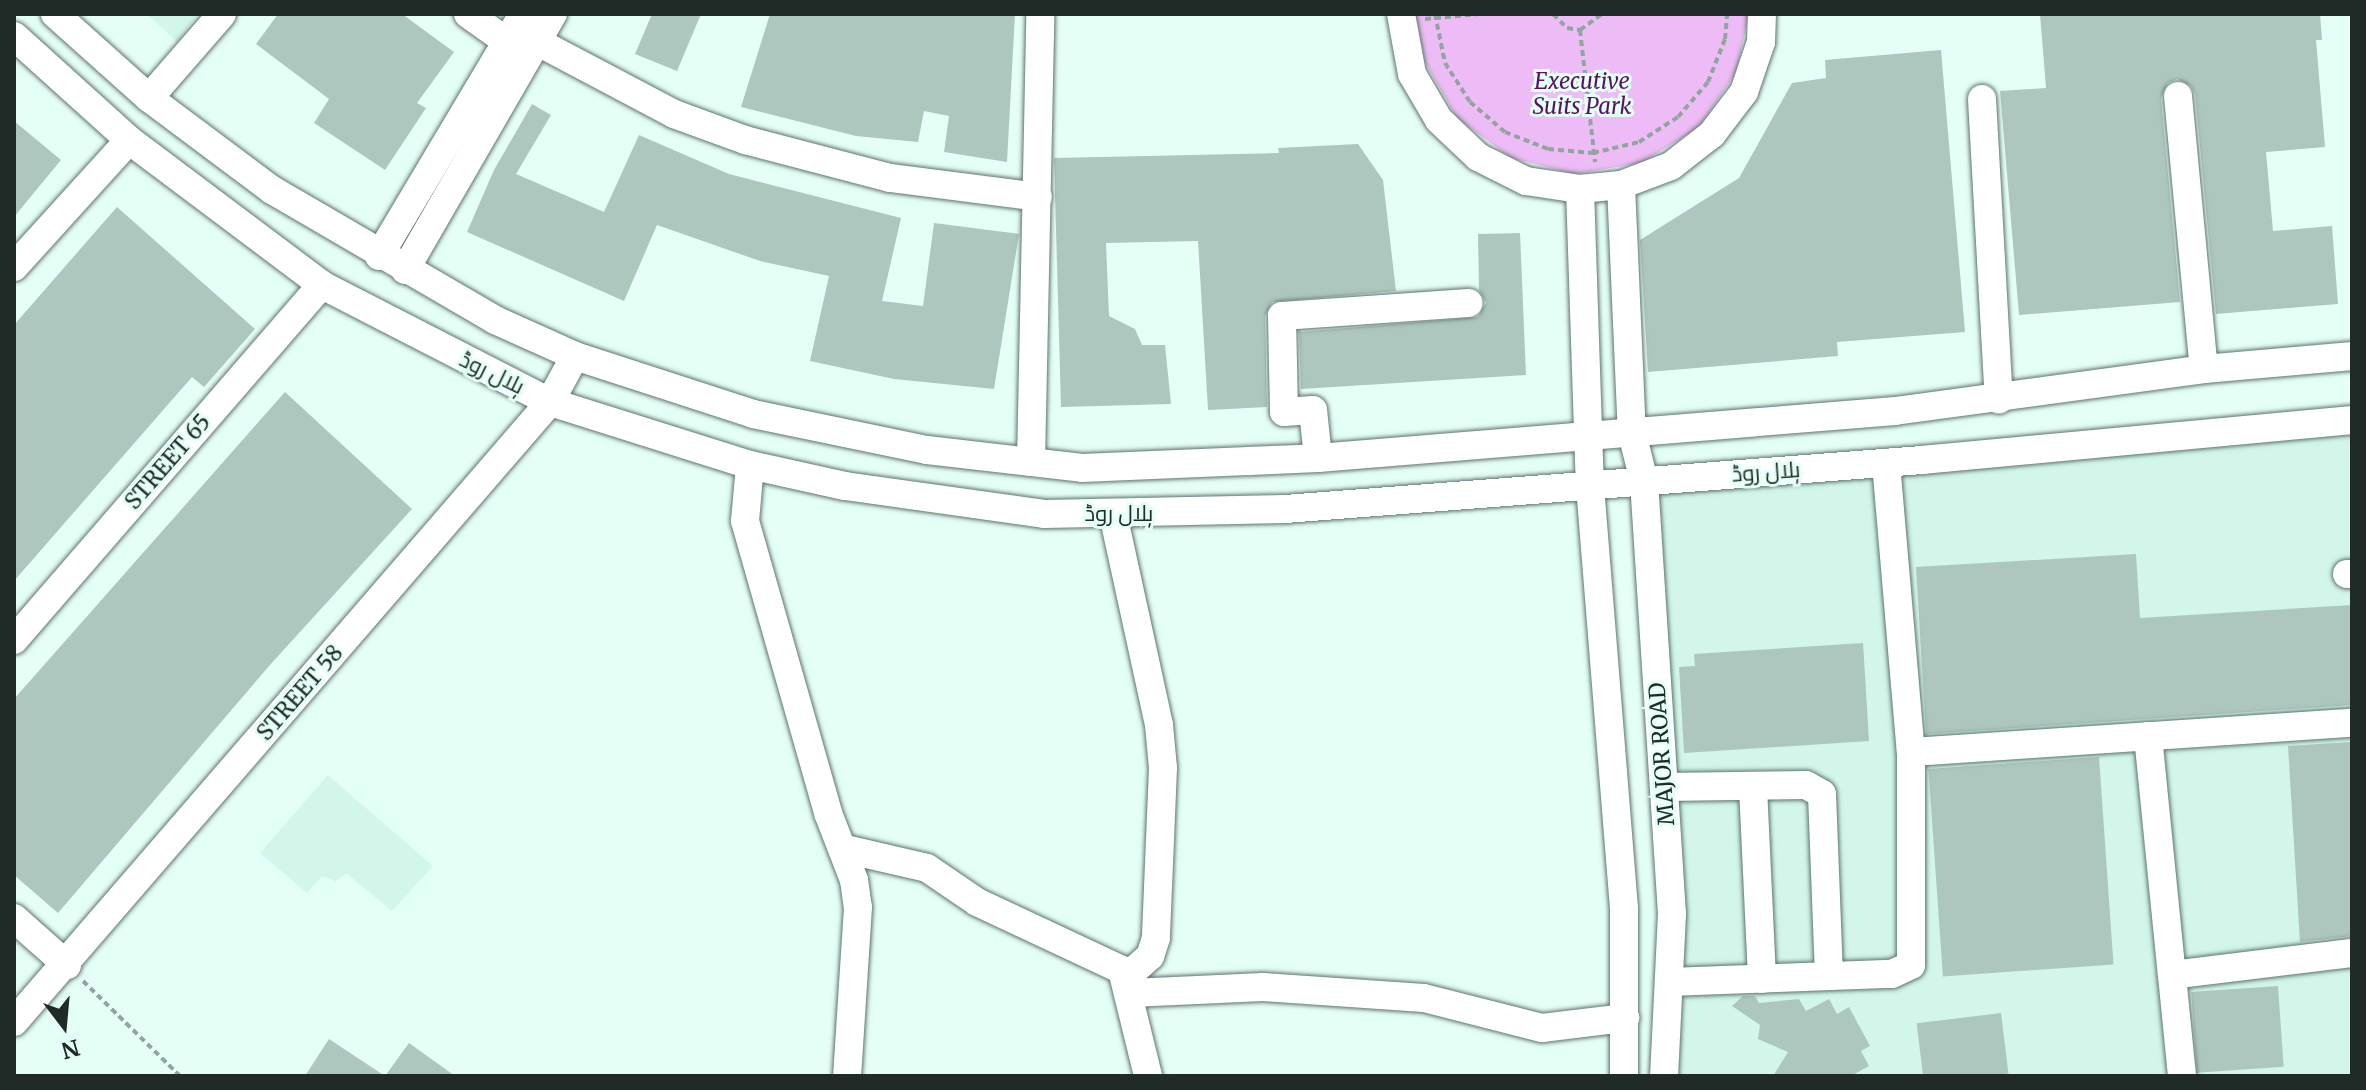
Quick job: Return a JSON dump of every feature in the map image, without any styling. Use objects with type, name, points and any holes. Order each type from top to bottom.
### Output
[{"type":"street","points":[[55,14],[149,98],[272,190],[379,256],[575,356],[753,414],[927,450],[1082,468],[1318,458],[1999,400],[2204,369],[2352,356]]},
{"type":"street","points":[[149,98],[222,14]]},
{"type":"street","points":[[468,14],[523,46],[674,114],[745,140],[890,178],[1038,197]]},
{"type":"street","points":[[405,270],[523,46],[523,14]]},
{"type":"street","points":[[379,256],[523,46],[553,14]]},
{"type":"street","points":[[1031,462],[1040,14]]},
{"type":"street","points":[[1401,18],[1412,74],[1439,120],[1478,157],[1526,181],[1599,187],[1671,166],[1712,134],[1744,92],[1761,42],[1762,14]]},
{"type":"street","name":"ہلال روڈ","points":[[14,36],[129,140],[322,285],[550,402],[750,465],[845,486],[1044,514],[1285,509],[1886,463],[2352,420]]},
{"type":"street","points":[[2178,96],[2204,369]]},
{"type":"street","points":[[1982,99],[1999,400]]},
{"type":"street","points":[[14,267],[129,140]]},
{"type":"street","points":[[1599,187],[1589,436],[1590,486],[1624,909],[1624,1076]]},
{"type":"street","name":"MAJOR ROAD","points":[[1599,187],[1632,433],[1644,481],[1672,914],[1664,1076]]},
{"type":"street","name":"STREET 65","points":[[14,640],[322,285]]},
{"type":"street","points":[[1318,458],[1313,410],[1284,412],[1282,316],[1469,303]]},
{"type":"street","name":"STREET 58","points":[[14,1022],[67,965],[550,402],[575,356]]},
{"type":"street","points":[[1669,982],[1892,974],[1911,965],[1915,956],[1911,752],[1886,463]]},
{"type":"street","points":[[750,465],[745,521],[828,813],[845,849],[858,907],[847,1076]]},
{"type":"street","points":[[1113,514],[1159,725],[1163,768],[1156,938],[1150,956],[1129,985]]},
{"type":"street","points":[[1911,752],[2352,723]]},
{"type":"street","points":[[2148,736],[2182,1076]]},
{"type":"street","points":[[1664,787],[1806,785],[1822,794],[1829,976]]},
{"type":"street","points":[[1753,787],[1762,979]]},
{"type":"street","points":[[845,849],[927,868],[977,902],[1122,970],[1129,985],[1148,1076]]},
{"type":"street","points":[[14,918],[67,965]]},
{"type":"street","points":[[2172,975],[2352,953]]},
{"type":"street","points":[[1129,985],[1263,987],[1424,998],[1542,1028],[1625,1018]]},
{"type":"path","points":[[1401,18],[1479,14]]},
{"type":"path","points":[[1553,14],[1567,28],[1580,30],[1602,14]]},
{"type":"path","points":[[1434,16],[1445,63],[1481,112],[1505,132],[1548,149],[1593,153],[1639,142],[1678,117],[1708,82],[1725,39],[1727,14]]},
{"type":"path","points":[[1580,30],[1599,187]]},
{"type":"path","points":[[67,965],[180,1076]]},
{"type":"shaded area","points":[[147,14],[197,14],[177,42]]},
{"type":"shaded area","points":[[2352,420],[2352,1076],[1661,1076],[1667,1020],[1644,481]]},
{"type":"shaded area","points":[[328,775],[433,866],[392,911],[347,874],[335,881],[322,876],[307,893],[260,853]]},
{"type":"green space","name":"Executive Suits Park","points":[[1415,14],[1749,14],[1736,73],[1698,128],[1641,163],[1575,174],[1511,158],[1457,118],[1424,61]]},
{"type":"building","points":[[278,14],[402,14],[454,52],[417,103],[426,108],[385,170],[314,123],[329,99],[256,44]]},
{"type":"building","points":[[652,14],[701,14],[677,71],[635,54]]},
{"type":"building","points":[[770,14],[1015,14],[1007,162],[944,152],[949,116],[924,111],[918,142],[856,136],[741,107]]},
{"type":"building","points":[[2040,14],[2320,14],[2322,40],[2316,40],[2325,147],[2266,152],[2273,231],[2332,226],[2338,304],[2216,314],[2195,94],[2191,86],[2177,79],[2168,83],[2161,98],[2180,302],[2019,315],[2000,91],[2046,88]]},
{"type":"building","points":[[1941,50],[1965,332],[1837,342],[1838,356],[1648,372],[1640,240],[1739,178],[1792,83],[1826,78],[1825,60]]},
{"type":"building","points":[[532,104],[551,115],[516,174],[604,212],[639,135],[729,174],[901,218],[882,301],[923,306],[934,223],[1019,234],[994,389],[894,379],[810,361],[829,276],[760,261],[657,225],[624,301],[467,232],[494,170]]},
{"type":"building","points":[[14,121],[61,160],[14,217]]},
{"type":"building","points":[[1358,144],[1383,180],[1396,291],[1272,302],[1265,316],[1267,407],[1208,410],[1198,241],[1106,243],[1109,316],[1135,329],[1142,345],[1165,345],[1171,404],[1061,407],[1054,158],[1279,153],[1278,148]]},
{"type":"building","points":[[117,207],[255,329],[204,387],[192,377],[14,581],[14,325]]},
{"type":"building","points":[[1520,233],[1526,375],[1301,389],[1299,332],[1478,317],[1486,303],[1479,290],[1478,234]]},
{"type":"building","points":[[285,392],[412,509],[269,666],[58,913],[14,875],[14,699]]},
{"type":"building","points":[[2136,554],[2140,618],[2352,605],[2352,705],[1926,734],[1916,567]]},
{"type":"building","points":[[1863,643],[1869,741],[1684,753],[1679,667],[1695,666],[1694,654]]},
{"type":"building","points":[[2352,742],[2352,936],[2300,942],[2288,746]]},
{"type":"building","points":[[2099,757],[2114,964],[1943,976],[1928,769]]},
{"type":"building","points":[[2278,986],[2284,1067],[2197,1073],[2191,992]]},
{"type":"building","points":[[1743,996],[1755,996],[1759,1003],[1799,999],[1806,1011],[1829,999],[1837,1014],[1849,1007],[1870,1046],[1861,1051],[1869,1066],[1851,1076],[1773,1076],[1788,1052],[1758,1039],[1760,1025],[1732,1006]]},
{"type":"building","points":[[2001,1013],[2008,1074],[1923,1076],[1917,1023]]},
{"type":"building","points":[[329,1039],[385,1076],[305,1076]]},
{"type":"building","points":[[409,1043],[455,1076],[385,1076]]}]
